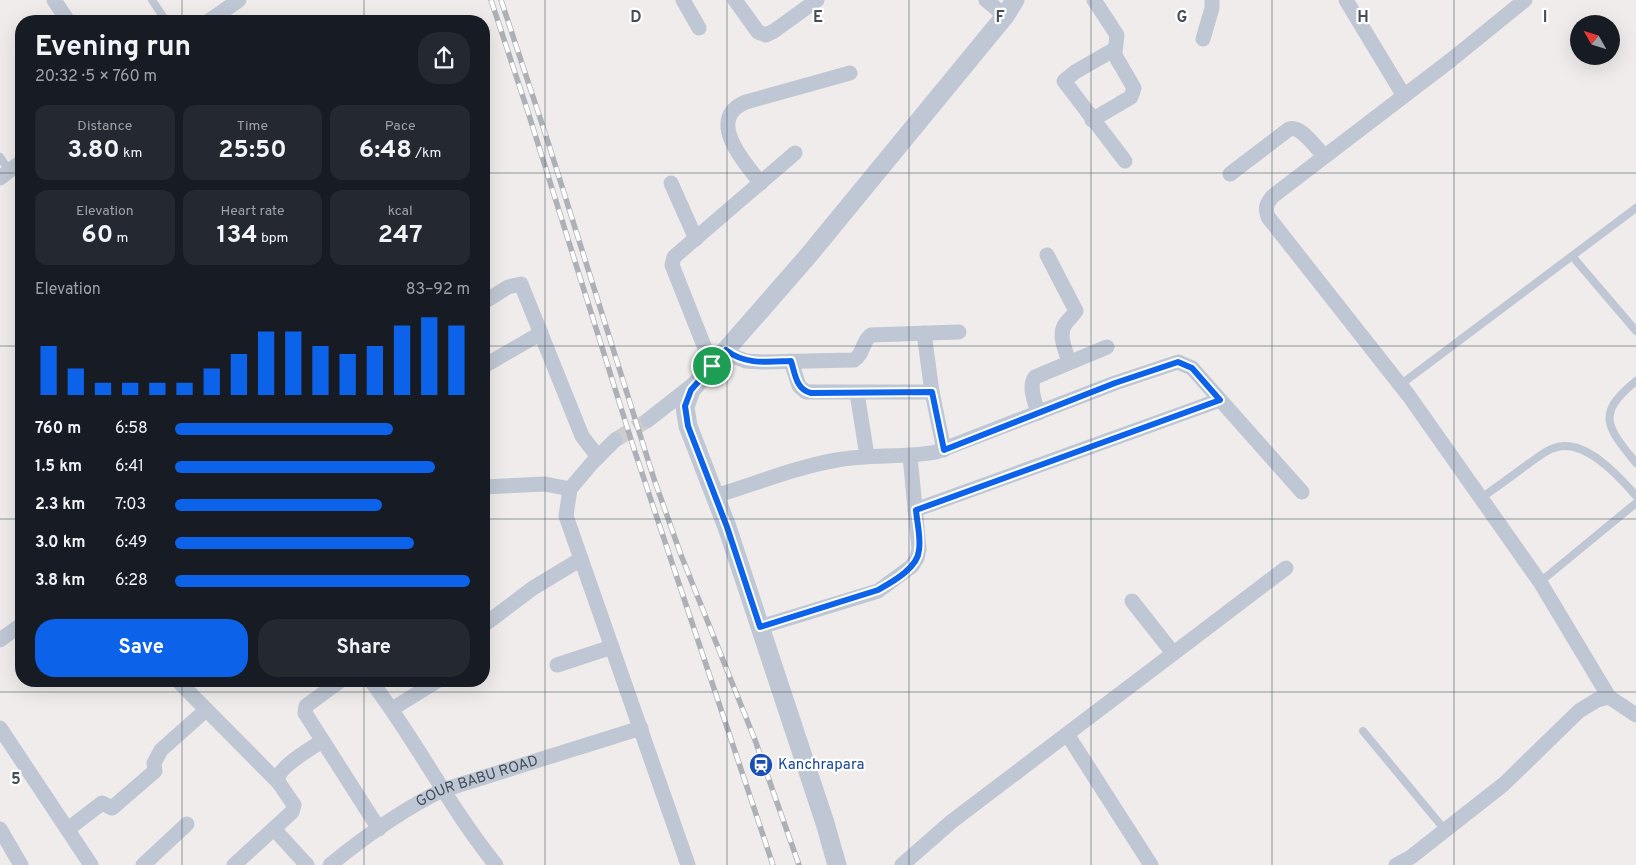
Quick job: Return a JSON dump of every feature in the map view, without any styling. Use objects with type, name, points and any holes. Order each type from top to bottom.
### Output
[{"type":"street","points":[[54,0],[64,15]]},
{"type":"street","points":[[218,15],[239,0]]},
{"type":"street","points":[[683,0],[699,28]]},
{"type":"street","points":[[735,0],[758,32],[766,35],[817,0]]},
{"type":"street","points":[[986,0],[1004,16]]},
{"type":"street","points":[[837,865],[760,627],[715,496],[688,426],[685,406],[691,390],[808,256],[982,44],[1015,0]]},
{"type":"street","points":[[1092,120],[1133,94],[1134,88],[1116,57],[1117,35],[1094,0]]},
{"type":"street","points":[[1203,39],[1212,8],[1212,0]]},
{"type":"street","points":[[1346,0],[1404,96]]},
{"type":"street","points":[[1526,0],[1272,196],[1266,209],[1268,217],[1400,385],[1481,498],[1540,582],[1609,697],[1636,716]]},
{"type":"street","points":[[1116,49],[1075,72],[1064,81],[1125,161]]},
{"type":"street","points":[[761,183],[738,156],[729,135],[728,118],[733,110],[738,105],[746,102],[850,74]]},
{"type":"street","points":[[1230,174],[1289,129],[1293,128],[1297,128],[1302,132],[1324,156]]},
{"type":"street","points":[[706,372],[672,265],[674,257],[795,153]]},
{"type":"street","points":[[671,183],[696,239]]},
{"type":"street","points":[[1047,255],[1076,311],[1062,330],[1062,339],[1069,362]]},
{"type":"street","points":[[490,298],[508,287],[521,284],[582,436],[598,457]]},
{"type":"street","points":[[726,350],[733,356],[746,361],[854,360],[861,355],[866,338],[871,335],[959,332]]},
{"type":"street","points":[[490,362],[540,333]]},
{"type":"street","points":[[924,333],[932,392],[944,450]]},
{"type":"street","points":[[1038,413],[1032,381],[1040,374],[1107,347]]},
{"type":"street","points":[[791,361],[799,386],[806,392],[932,392]]},
{"type":"street","points":[[715,496],[837,460],[867,456],[910,456],[944,450],[1115,383],[1178,362],[1192,368],[1302,492]]},
{"type":"street","points":[[648,420],[706,372]]},
{"type":"street","points":[[857,392],[867,456]]},
{"type":"street","points":[[916,510],[1220,400]]},
{"type":"street","points":[[615,440],[570,489],[566,516],[688,865]]},
{"type":"street","points":[[760,627],[878,590],[888,585],[912,566],[918,558],[920,549],[910,456]]},
{"type":"street","points":[[490,487],[545,484],[570,489]]},
{"type":"street","points":[[490,620],[533,588],[581,559]]},
{"type":"street","points":[[902,865],[951,822],[1286,568]]},
{"type":"street","points":[[1132,601],[1173,653]]},
{"type":"street","points":[[0,640],[15,629]]},
{"type":"street","points":[[557,665],[612,647]]},
{"type":"street","points":[[184,687],[279,784],[292,801],[294,809],[234,865]]},
{"type":"street","points":[[332,687],[308,704],[305,710],[306,718],[379,829]]},
{"type":"street","points":[[376,687],[392,709],[470,832],[496,865]]},
{"type":"street","points":[[392,709],[427,687]]},
{"type":"street","points":[[1396,865],[1411,857],[1504,784],[1579,711],[1597,700],[1609,697]]},
{"type":"street","points":[[68,829],[102,804],[112,808],[155,771],[154,762],[161,750],[206,710]]},
{"type":"street","points":[[0,728],[91,865]]},
{"type":"street","name":"GOUR BABU ROAD","points":[[330,865],[379,829],[423,800],[443,790],[640,728]]},
{"type":"street","points":[[1067,734],[1151,865]]},
{"type":"street","points":[[279,784],[278,777],[282,770],[322,741]]},
{"type":"street","points":[[143,865],[187,824]]},
{"type":"street","points":[[0,829],[20,865]]},
{"type":"street","points":[[274,829],[307,865]]},
{"type":"lane","points":[[152,0],[162,15]]},
{"type":"lane","points":[[0,157],[10,170]]},
{"type":"lane","points":[[1400,385],[1636,208]]},
{"type":"lane","points":[[1572,256],[1636,331]]},
{"type":"lane","points":[[1636,381],[1613,403],[1610,422],[1619,442],[1636,464]]},
{"type":"lane","points":[[1481,498],[1542,454],[1554,448],[1564,446],[1574,448],[1597,458],[1614,471],[1636,496]]},
{"type":"lane","points":[[1540,582],[1636,503]]},
{"type":"lane","points":[[1363,731],[1445,830]]},
{"type":"tunnel","points":[[615,440],[648,420]]},
{"type":"railway","points":[[491,0],[634,449],[773,865]]},
{"type":"railway","points":[[501,0],[548,142],[654,479],[681,555],[755,740],[799,865]]},
{"type":"place","name":"Kanchrapara","points":[[761,765]]},
{"type":"route","points":[[726,350],[733,356],[746,361],[791,361],[799,386],[806,392],[932,392],[944,450],[1171,363],[1178,362],[1192,368],[1220,400],[916,510],[920,549],[918,558],[912,566],[888,585],[878,590],[760,627],[727,527],[688,426],[685,406],[691,390],[712,366],[726,350]]}]
